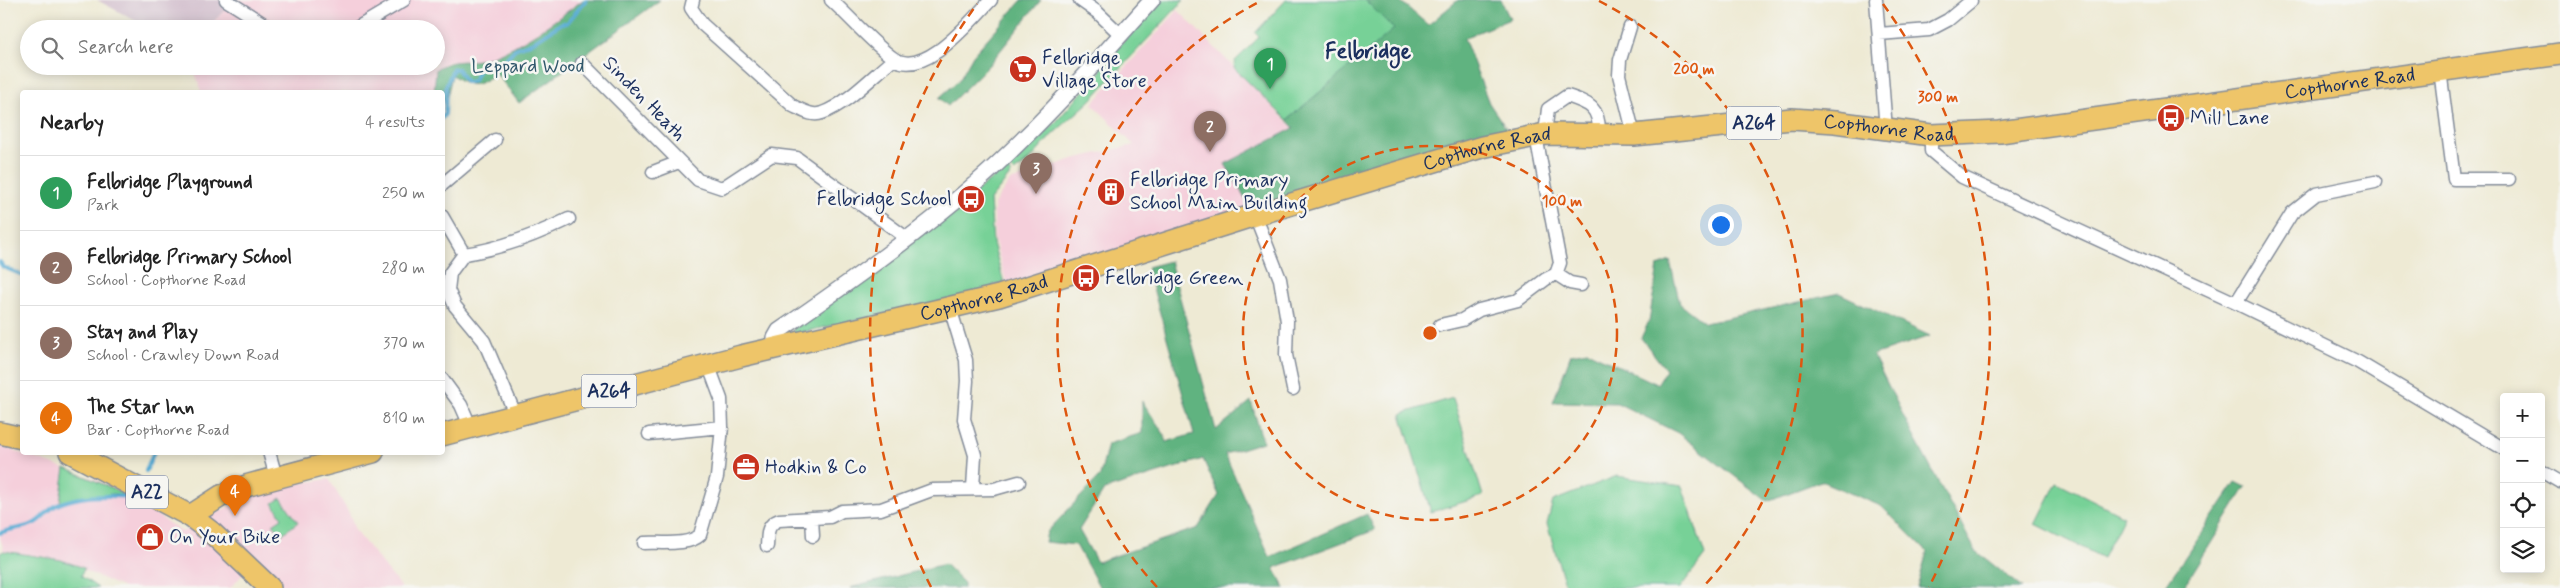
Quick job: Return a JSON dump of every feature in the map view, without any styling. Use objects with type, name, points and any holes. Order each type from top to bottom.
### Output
[{"type":"highway","name":"Copthorne Road","points":[[445,434],[708,364],[999,296],[1255,215],[1482,147],[1540,135],[1634,135],[1792,119],[1835,122],[1931,135],[2000,132],[2560,54]]},
{"type":"highway","points":[[0,433],[20,438]]},
{"type":"highway","name":"A22","points":[[76,455],[190,516],[211,532],[270,588]]},
{"type":"highway","points":[[190,516],[221,496],[328,459],[354,455]]},
{"type":"street","points":[[226,0],[258,20]]},
{"type":"street","points":[[370,20],[404,0]]},
{"type":"street","points":[[693,0],[691,8],[702,24],[793,106],[809,114],[821,114],[840,102],[894,60]]},
{"type":"street","points":[[832,0],[894,60],[911,64],[937,53],[991,0]]},
{"type":"street","points":[[1080,0],[1097,12],[1121,35]]},
{"type":"street","points":[[776,348],[775,338],[780,331],[908,239],[977,182],[1036,128],[1152,0]]},
{"type":"street","points":[[1876,0],[1886,130]]},
{"type":"street","points":[[1879,34],[1929,30],[1948,20],[1972,1]]},
{"type":"street","points":[[1630,27],[1620,60],[1619,74],[1634,135]]},
{"type":"street","name":"Sinden Heath","points":[[582,63],[698,180],[722,188],[772,155],[797,158],[908,239]]},
{"type":"street","points":[[2440,70],[2454,179],[2510,179]]},
{"type":"street","points":[[1440,325],[1462,320],[1479,310],[1518,300],[1546,279],[1556,274],[1560,262],[1540,135],[1548,109],[1567,96],[1589,103],[1600,119],[1599,134]]},
{"type":"street","points":[[1931,135],[1931,151],[1962,177],[2236,303],[2358,362],[2500,447]]},
{"type":"street","points":[[445,182],[495,140]]},
{"type":"street","name":"Sinden Heath","points":[[653,172],[679,162]]},
{"type":"street","points":[[2236,303],[2292,213],[2316,194],[2375,182]]},
{"type":"street","points":[[1255,215],[1280,279],[1287,321],[1286,355],[1293,389]]},
{"type":"street","points":[[516,416],[484,341],[455,306],[448,290],[450,273],[464,254],[486,251],[539,233],[569,219]]},
{"type":"street","points":[[445,221],[464,254]]},
{"type":"street","points":[[1556,274],[1570,283],[1581,285]]},
{"type":"street","points":[[950,308],[966,360],[967,381],[964,419],[975,455],[974,488]]},
{"type":"street","points":[[644,543],[695,540],[700,535],[716,477],[722,427],[721,400],[708,364]]},
{"type":"street","points":[[445,384],[461,404],[471,428]]},
{"type":"street","points":[[649,434],[722,427]]},
{"type":"street","points":[[270,455],[276,477]]},
{"type":"street","points":[[2545,473],[2560,482]]},
{"type":"street","points":[[767,546],[768,528],[773,522],[791,518],[830,517],[842,511],[881,509],[932,490],[994,489],[1019,482]]},
{"type":"street","points":[[812,518],[812,536]]},
{"type":"shaded area","points":[[97,0],[235,0],[215,20],[134,20]]},
{"type":"shaded area","points":[[235,0],[583,0],[544,30],[506,51],[485,59],[445,63],[445,20],[215,20]]},
{"type":"shaded area","points":[[1178,10],[1351,187],[1009,293],[994,238],[994,204],[1010,181],[1073,159],[1134,145],[1092,104]]},
{"type":"shaded area","points":[[196,75],[435,75],[434,90],[200,90]]},
{"type":"shaded area","points":[[0,446],[20,453],[20,455],[26,455],[98,480],[126,494],[182,532],[250,495],[280,486],[329,479],[349,513],[355,530],[402,588],[285,588],[258,558],[230,588],[124,588],[61,560],[4,551],[0,538]]},
{"type":"green space","name":"Leppard Wood","points":[[583,0],[660,0],[519,103],[496,73],[484,81],[474,84],[465,83],[452,75],[445,99],[445,90],[434,90],[435,75],[445,75],[445,64],[481,60],[501,53],[560,17]]},
{"type":"green space","points":[[1022,0],[1041,0],[988,66],[948,106],[939,98],[959,80],[973,55]]},
{"type":"green space","points":[[1162,0],[1184,0],[1089,102],[1053,134],[1028,162],[1014,172],[1008,166],[1054,124],[1100,72],[1100,66]]},
{"type":"green space","points":[[1286,0],[1365,0],[1395,29],[1287,120],[1234,68],[1235,61],[1259,37],[1255,33]]},
{"type":"green space","points":[[1365,0],[1399,0],[1428,25],[1458,0],[1501,0],[1510,19],[1464,38],[1489,103],[1514,140],[1255,215],[1225,164],[1294,128],[1287,120],[1394,29]]},
{"type":"green space","points":[[1006,168],[1011,174],[990,200],[993,243],[1004,283],[993,285],[993,290],[794,334],[793,329],[874,272]]},
{"type":"green space","points":[[1170,261],[1216,430],[1251,401],[1263,442],[1225,454],[1270,557],[1367,514],[1375,530],[1274,568],[1285,588],[1100,588],[1076,545],[1045,542],[1047,532],[1100,476],[1108,444],[1142,433],[1142,401],[1164,434],[1166,442],[1194,434],[1147,267]],"holes":[[[1203,459],[1219,495],[1198,528],[1097,562],[1079,530],[1104,490]]]},
{"type":"green space","points":[[1670,261],[1680,304],[1705,323],[1839,293],[1930,336],[1873,355],[1912,433],[1975,550],[2022,588],[1917,588],[1927,552],[1881,506],[1821,481],[1767,501],[1678,433],[1617,403],[1553,402],[1571,354],[1587,351],[1657,384],[1666,370],[1641,338],[1649,321],[1658,266]]},
{"type":"green space","points":[[1453,398],[1483,496],[1431,512],[1401,414]]},
{"type":"green space","points":[[65,468],[126,494],[111,494],[60,502]]},
{"type":"green space","points":[[1617,476],[1682,486],[1705,555],[1680,588],[1566,588],[1547,524],[1553,501]]},
{"type":"green space","points":[[2057,482],[2124,516],[2103,558],[2036,524]]},
{"type":"green space","points":[[2236,482],[2246,487],[2183,588],[2164,588]]},
{"type":"green space","points":[[281,498],[298,522],[281,535],[273,524],[282,518],[273,503]]},
{"type":"green space","points":[[4,551],[61,560],[84,568],[81,576],[98,588],[0,588],[0,553]]},
{"type":"green space","points":[[945,564],[964,583],[964,588],[850,588]]},
{"type":"waterway","points":[[445,114],[446,86],[453,69],[458,69],[466,82],[474,80],[481,65],[502,63],[515,49],[533,42],[562,23],[567,23],[586,0]]},
{"type":"waterway","points":[[0,262],[3,267],[20,274]]},
{"type":"waterway","points":[[146,471],[153,455]]},
{"type":"waterway","points":[[0,533],[33,524],[54,507],[74,499],[103,496],[131,497]]},
{"type":"place","name":"Felbridge Village Store","points":[[1023,69]]},
{"type":"place","name":"Felbridge Playground","points":[[1270,89]]},
{"type":"place","name":"Mill Lane","points":[[2171,118]]},
{"type":"place","name":"Felbridge Primary School","points":[[1210,152]]},
{"type":"place","name":"Felbridge Primary School Main Building","points":[[1111,192]]},
{"type":"place","name":"Stay and Play","points":[[1036,194]]},
{"type":"place","name":"Felbridge School","points":[[971,199]]},
{"type":"place","name":"Felbridge Green","points":[[1086,278]]},
{"type":"place","name":"Hodkin & Co","points":[[746,467]]},
{"type":"place","name":"The Star Inn","points":[[235,516]]},
{"type":"place","name":"On Your Bike","points":[[150,537]]},
{"type":"district","name":"Felbridge","points":[[1368,52]]}]
